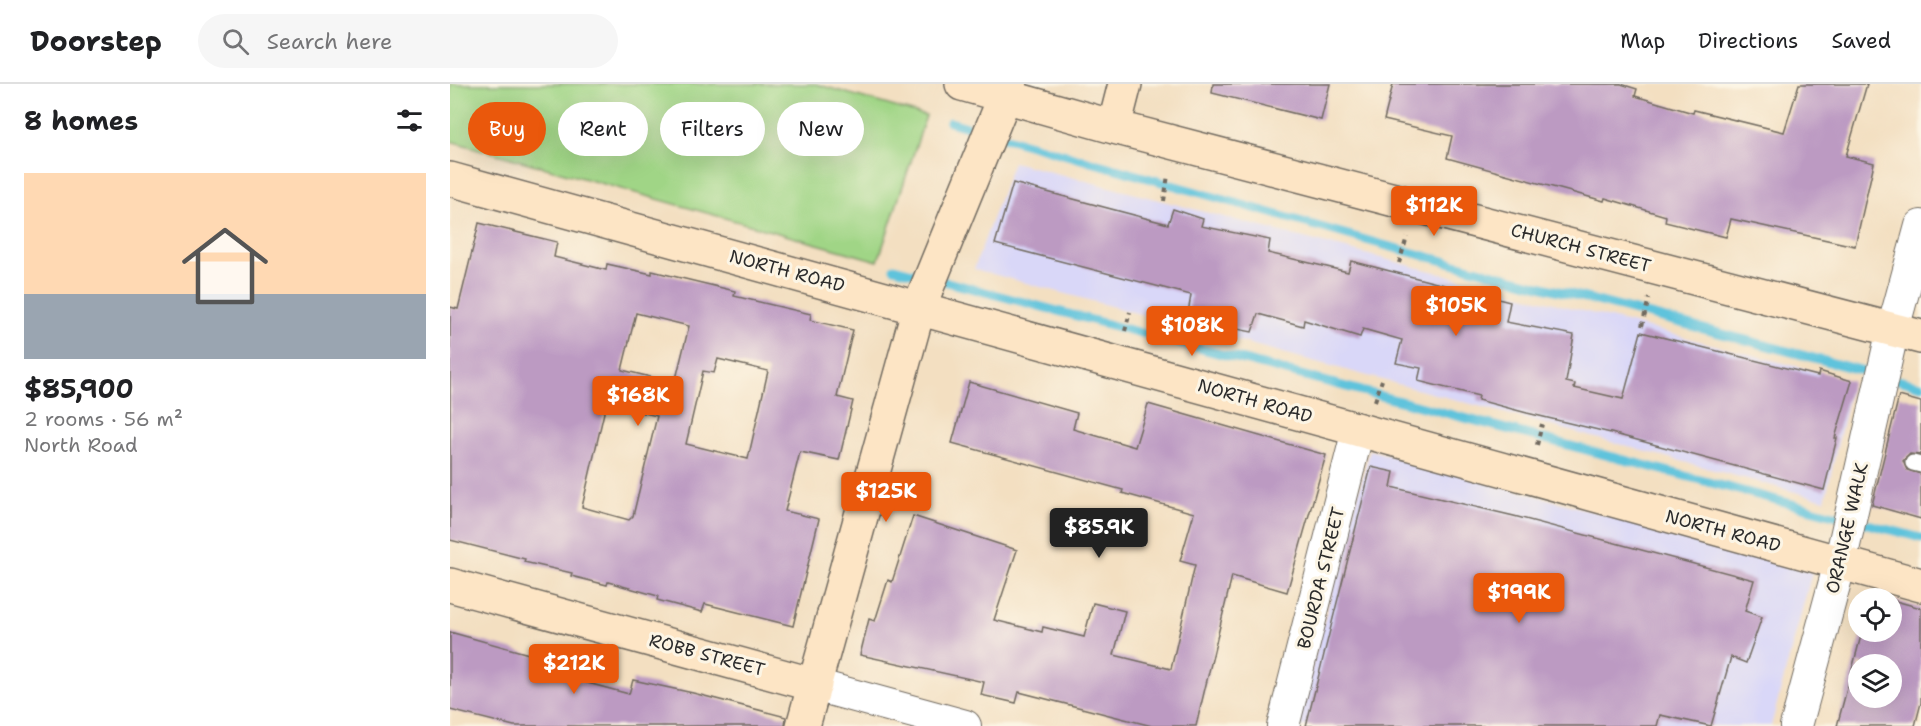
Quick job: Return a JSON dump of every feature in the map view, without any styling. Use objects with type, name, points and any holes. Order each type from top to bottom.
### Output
[{"type":"street","name":"CHURCH STREET","points":[[962,84],[1008,90],[1114,127],[1907,333]]},
{"type":"street","points":[[1114,127],[1125,84]]},
{"type":"street","points":[[803,726],[919,307],[1008,90]]},
{"type":"street","name":"NORTH ROAD","points":[[450,179],[919,307],[1366,417],[1840,563],[1921,585]]},
{"type":"street","name":"ORANGE WALK","points":[[1796,726],[1840,563],[1907,333],[1921,226]]},
{"type":"street","name":"BOURDA STREET","points":[[1283,726],[1366,417]]},
{"type":"street","name":"ROBB STREET","points":[[450,585],[965,726]]},
{"type":"path","points":[[1164,201],[1169,170]]},
{"type":"path","points":[[1399,262],[1407,234]]},
{"type":"path","points":[[1642,326],[1650,295]]},
{"type":"path","points":[[1122,340],[1130,312]]},
{"type":"path","points":[[1366,417],[1382,380]]},
{"type":"path","points":[[1535,452],[1542,424]]},
{"type":"shaded area","points":[[1013,162],[1852,381],[1825,500],[974,269]]},
{"type":"shaded area","points":[[1370,450],[1812,572],[1771,726],[1296,726]]},
{"type":"green space","points":[[450,84],[816,84],[926,116],[878,261],[504,156],[546,156],[546,102],[468,102],[468,146],[450,141]]},
{"type":"building","points":[[1213,84],[1330,84],[1321,120],[1212,93]]},
{"type":"building","points":[[1393,84],[1621,84],[1637,89],[1635,96],[1693,113],[1694,110],[1784,132],[1799,84],[1867,84],[1846,156],[1874,163],[1855,246],[1731,219],[1726,237],[1665,222],[1666,216],[1605,198],[1604,201],[1447,158],[1452,136],[1384,120]]},
{"type":"building","points":[[1013,183],[1168,224],[1173,209],[1203,219],[1201,226],[1270,240],[1268,253],[1348,272],[1351,261],[1510,302],[1506,322],[1574,335],[1566,382],[1575,384],[1574,388],[1623,399],[1641,332],[1818,376],[1819,371],[1852,381],[1835,438],[1837,438],[1824,490],[1478,400],[1479,396],[1418,381],[1421,368],[1396,363],[1402,340],[1363,329],[1360,337],[1304,320],[1303,326],[1258,314],[1252,332],[1187,319],[1191,295],[995,244]]},
{"type":"building","points":[[479,223],[557,242],[554,257],[606,270],[607,264],[652,274],[652,271],[735,291],[734,296],[811,314],[810,320],[853,330],[837,397],[853,401],[839,460],[800,452],[785,511],[819,519],[793,626],[705,604],[702,612],[657,600],[658,596],[608,582],[607,585],[571,576],[572,573],[524,562],[525,559],[450,540],[450,307],[458,309]],"holes":[[[636,313],[689,326],[675,383],[622,370]],[[718,359],[768,371],[748,459],[686,444],[703,371],[714,373]],[[606,404],[657,416],[633,516],[629,520],[582,507]]]},
{"type":"building","points":[[969,382],[1077,413],[1073,429],[1135,447],[1148,404],[1326,455],[1287,592],[1232,576],[1196,726],[1152,726],[1019,692],[1016,703],[981,695],[984,682],[860,655],[869,619],[875,621],[888,580],[892,582],[913,516],[1017,550],[994,620],[1042,632],[1043,627],[1084,637],[1093,603],[1125,611],[1114,655],[1171,669],[1195,565],[1180,561],[1194,513],[1122,493],[1123,490],[952,443]]},
{"type":"building","points":[[1899,396],[1921,402],[1921,455],[1910,454],[1903,461],[1907,470],[1921,474],[1921,519],[1872,505]]},
{"type":"building","points":[[1371,467],[1394,472],[1391,487],[1514,516],[1754,580],[1745,611],[1762,617],[1746,663],[1731,657],[1711,726],[1660,715],[1657,726],[1306,726]]},
{"type":"building","points":[[1902,603],[1921,608],[1921,703],[1915,726],[1837,726],[1848,685],[1848,708],[1902,708],[1902,654],[1856,654],[1859,642],[1902,642]]},
{"type":"building","points":[[450,632],[536,656],[537,654],[568,662],[565,677],[629,694],[633,680],[693,693],[786,717],[785,726],[514,726],[450,710]]},
{"type":"waterway","points":[[950,122],[1387,246],[1921,386]]},
{"type":"waterway","points":[[894,268],[1921,538]]}]
